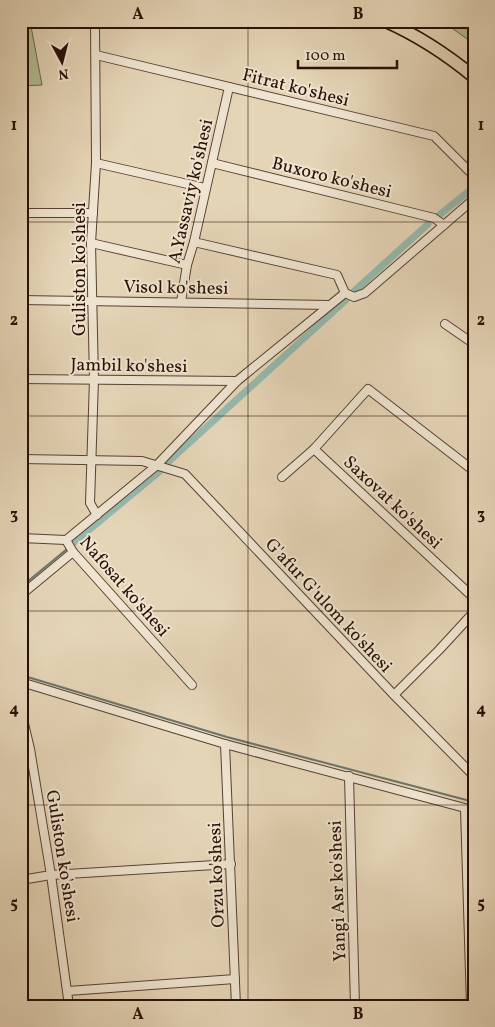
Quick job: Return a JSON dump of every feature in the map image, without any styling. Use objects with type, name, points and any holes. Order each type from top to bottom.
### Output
[{"type":"main road","points":[[384,21],[411,32],[442,51],[474,77]]},
{"type":"main road","points":[[402,21],[411,32]]},
{"type":"street","name":"Guliston ko'shesi","points":[[95,21],[96,163],[91,243],[94,301],[94,380],[90,503],[96,515]]},
{"type":"street","name":"Fitrat ko'shesi","points":[[96,54],[434,136],[474,176]]},
{"type":"street","name":"A.Yassaviy ko'shesi","points":[[181,302],[187,265],[194,242],[229,87]]},
{"type":"street","points":[[96,163],[205,188]]},
{"type":"street","name":"Buxoro ko'shesi","points":[[212,163],[434,218],[444,225]]},
{"type":"street","points":[[344,294],[354,297],[365,293],[474,199]]},
{"type":"street","points":[[21,213],[93,214]]},
{"type":"street","points":[[194,242],[337,275],[344,294]]},
{"type":"street","points":[[91,243],[187,265]]},
{"type":"street","points":[[66,540],[156,466],[237,381],[344,294]]},
{"type":"street","name":"Visol ko'shesi","points":[[21,300],[329,305]]},
{"type":"street","points":[[445,324],[474,344]]},
{"type":"street","name":"Jambil ko'shesi","points":[[21,379],[237,381]]},
{"type":"street","points":[[282,477],[314,448],[368,389],[474,471]]},
{"type":"street","name":"Saxovat ko'shesi","points":[[314,448],[474,598]]},
{"type":"street","name":"G'afur G'ulom ko'shesi","points":[[21,459],[142,461],[185,474],[394,695],[474,776]]},
{"type":"street","name":"Nafosat ko'shesi","points":[[21,538],[66,540],[73,552],[192,685]]},
{"type":"street","points":[[21,595],[73,552]]},
{"type":"street","points":[[394,695],[474,612]]},
{"type":"street","points":[[21,682],[224,744],[465,808],[471,1006]]},
{"type":"street","name":"Guliston ko'shesi","points":[[21,711],[30,749],[51,875],[69,1006]]},
{"type":"street","name":"Orzu ko'shesi","points":[[224,744],[231,864],[236,1006]]},
{"type":"street","name":"Yangi Asr ko'shesi","points":[[349,776],[355,1006]]},
{"type":"street","points":[[21,880],[51,875],[231,864]]},
{"type":"street","points":[[68,991],[234,979]]},
{"type":"green space","points":[[21,21],[30,21],[42,85],[21,86]]},
{"type":"green space","points":[[442,21],[474,21],[474,44]]},
{"type":"waterway","points":[[438,216],[473,188]]},
{"type":"waterway","points":[[352,293],[428,224]]},
{"type":"waterway","points":[[166,464],[346,300]]},
{"type":"waterway","points":[[72,544],[160,471]]},
{"type":"waterway","points":[[21,587],[67,549]]},
{"type":"waterway","points":[[21,675],[227,737],[474,802]]}]
